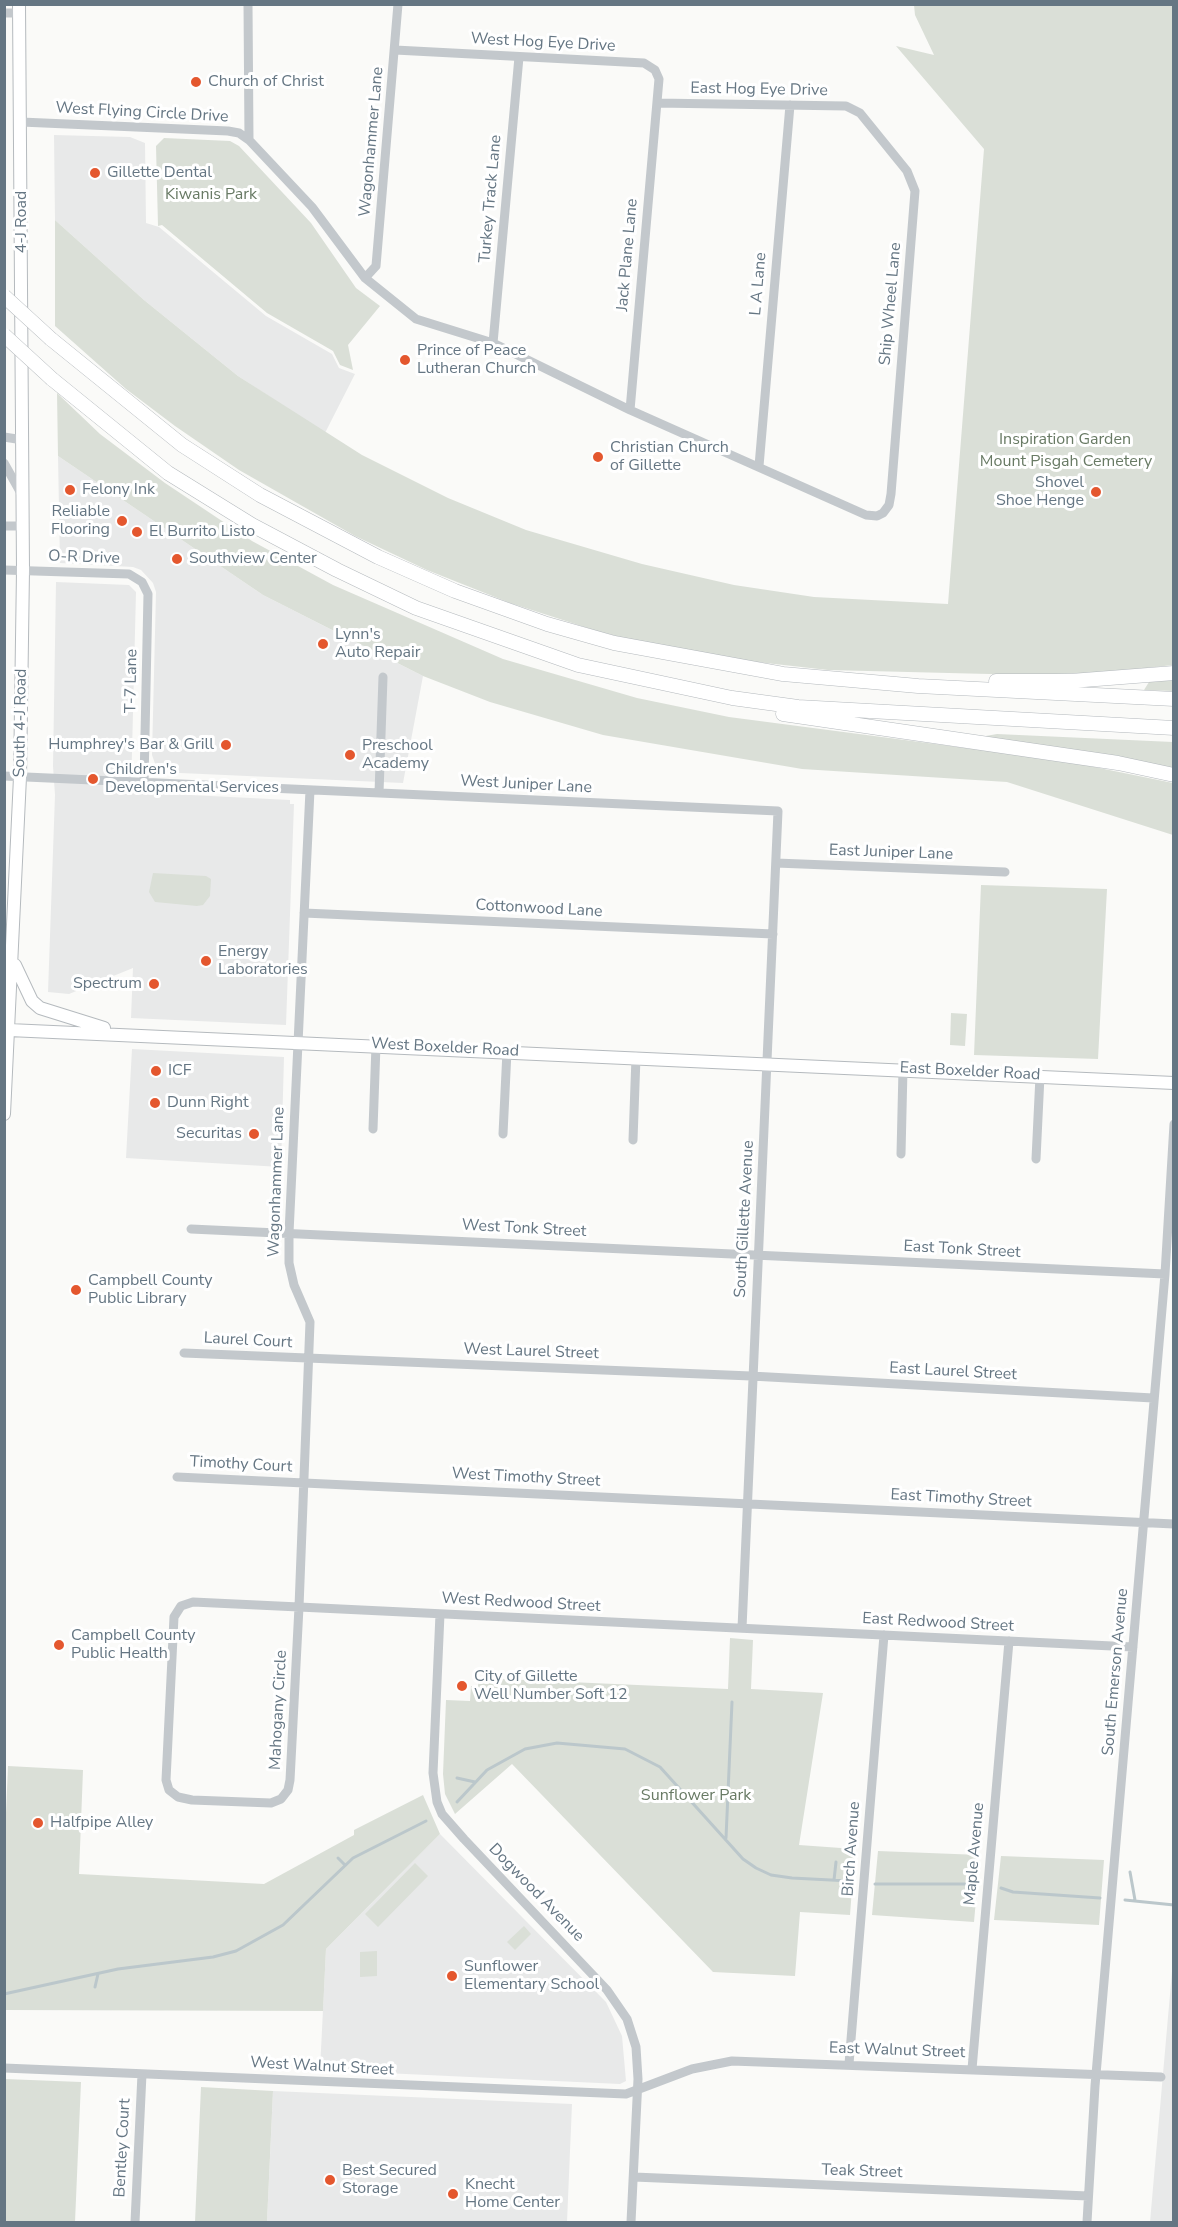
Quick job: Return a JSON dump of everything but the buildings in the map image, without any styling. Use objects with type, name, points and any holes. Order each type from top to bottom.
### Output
[{"type":"highway","points":[[4,296],[51,339],[182,445],[260,495],[378,557],[455,591],[547,624],[614,643],[783,674],[918,686],[1173,699]]},
{"type":"highway","points":[[4,335],[52,379],[168,473],[252,525],[416,608],[523,648],[646,689],[730,705],[1118,763],[1173,775]]},
{"type":"highway","points":[[523,648],[578,665],[653,683],[776,704],[893,714],[1173,728]]},
{"type":"highway","points":[[736,666],[993,681],[1071,681],[1173,673]]},
{"type":"main road","name":"4-J Road","points":[[19,9],[23,440]]},
{"type":"main road","name":"South 4-J Road","points":[[4,1114],[9,962],[20,777],[23,440]]},
{"type":"main road","points":[[9,962],[32,1002],[40,1008],[122,1033]]},
{"type":"main road","points":[[7,1030],[122,1033]]},
{"type":"main road","name":"West Boxelder Road","points":[[122,1033],[767,1062]]},
{"type":"main road","name":"East Boxelder Road","points":[[767,1062],[1173,1083]]},
{"type":"street","points":[[248,4],[249,140]]},
{"type":"street","name":"Wagonhammer Lane","points":[[365,278],[376,266],[398,4]]},
{"type":"street","points":[[4,13],[19,9]]},
{"type":"street","name":"West Hog Eye Drive","points":[[395,50],[645,63],[655,70],[659,79],[657,103]]},
{"type":"street","name":"Turkey Track Lane","points":[[494,343],[519,57]]},
{"type":"street","name":"East Hog Eye Drive","points":[[657,103],[846,106],[860,113]]},
{"type":"street","name":"Jack Plane Lane","points":[[630,410],[657,103]]},
{"type":"street","name":"L A Lane","points":[[759,466],[790,105]]},
{"type":"street","name":"Ship Wheel Lane","points":[[860,113],[907,171],[915,191],[891,494],[883,513]]},
{"type":"street","name":"West Flying Circle Drive","points":[[21,122],[228,131],[249,140],[312,207],[365,278],[416,319],[494,343],[630,410],[866,515],[878,516],[883,513]]},
{"type":"street","points":[[4,437],[23,440]]},
{"type":"street","points":[[4,463],[22,496]]},
{"type":"street","points":[[4,526],[22,526]]},
{"type":"street","name":"O-R Drive","points":[[4,570],[129,574],[142,582]]},
{"type":"street","name":"T-7 Lane","points":[[142,582],[148,594],[144,783]]},
{"type":"street","points":[[379,793],[383,678]]},
{"type":"street","name":"West Juniper Lane","points":[[4,776],[778,811]]},
{"type":"street","name":"Wagonhammer Lane","points":[[299,1607],[310,1322],[294,1285],[289,1263],[289,1233],[310,790]]},
{"type":"street","name":"South Gillette Avenue","points":[[742,1628],[751,1376],[778,811]]},
{"type":"street","name":"East Juniper Lane","points":[[776,863],[1005,872]]},
{"type":"street","name":"Cottonwood Lane","points":[[304,913],[773,934]]},
{"type":"street","points":[[373,1129],[376,1045]]},
{"type":"street","points":[[503,1134],[507,1051]]},
{"type":"street","points":[[633,1140],[636,1057]]},
{"type":"street","points":[[900,1154],[903,1069]]},
{"type":"street","points":[[1036,1159],[1040,1076]]},
{"type":"street","name":"South Emerson Avenue","points":[[1087,2223],[1096,2074],[1164,1274],[1173,1124]]},
{"type":"street","name":"West Tonk Street","points":[[190,1229],[758,1256]]},
{"type":"street","name":"East Tonk Street","points":[[758,1256],[1164,1274]]},
{"type":"street","name":"Laurel Court","points":[[184,1353],[310,1359]]},
{"type":"street","name":"West Laurel Street","points":[[310,1359],[751,1376]]},
{"type":"street","name":"East Laurel Street","points":[[751,1376],[1154,1398]]},
{"type":"street","name":"Timothy Court","points":[[177,1477],[304,1483]]},
{"type":"street","name":"West Timothy Street","points":[[304,1483],[747,1504]]},
{"type":"street","name":"East Timothy Street","points":[[747,1504],[1173,1524]]},
{"type":"street","name":"Mahogany Circle","points":[[193,1602],[299,1607],[288,1790],[281,1799],[271,1803],[192,1800],[178,1797],[169,1790],[166,1779],[174,1617],[181,1606],[193,1602]]},
{"type":"street","name":"West Redwood Street","points":[[299,1607],[742,1628]]},
{"type":"street","name":"Dogwood Avenue","points":[[440,1614],[433,1773],[442,1814],[620,2007],[636,2047],[637,2091],[632,2223]]},
{"type":"street","name":"East Redwood Street","points":[[742,1628],[1133,1647]]},
{"type":"street","name":"Birch Avenue","points":[[849,2064],[884,1635]]},
{"type":"street","name":"Maple Avenue","points":[[972,2069],[1009,1641]]},
{"type":"street","name":"East Walnut Street","points":[[637,2091],[692,2069],[732,2061],[1161,2077]]},
{"type":"street","name":"West Walnut Street","points":[[4,2068],[522,2091],[626,2094],[637,2091]]},
{"type":"street","name":"Bentley Court","points":[[135,2223],[142,2074]]},
{"type":"street","name":"Teak Street","points":[[634,2177],[1088,2196]]},
{"type":"shaded area","points":[[54,135],[130,137],[145,143],[146,223],[159,227],[266,316],[332,354],[339,368],[355,374],[325,433],[238,376],[144,300],[55,220]]},
{"type":"shaded area","points":[[58,456],[263,595],[423,676],[403,783],[158,772],[152,755],[156,592],[153,583],[141,570],[133,567],[60,563]]},
{"type":"shaded area","name":"Children's Developmental Services","points":[[56,582],[129,585],[136,592],[131,792],[290,800],[290,804],[294,804],[286,1025],[131,1018],[133,968],[69,994],[48,992],[55,795],[53,766]]},
{"type":"shaded area","points":[[132,1049],[284,1057],[281,1167],[126,1158]]},
{"type":"shaded area","name":"Sunflower Elementary School","points":[[440,1834],[606,2002],[622,2036],[626,2081],[620,2084],[320,2070],[326,1949]]},
{"type":"shaded area","points":[[1173,1960],[1173,2222],[1150,2222]]},
{"type":"shaded area","points":[[273,2091],[572,2104],[567,2222],[267,2222]]},
{"type":"green space","points":[[914,5],[1173,5],[1173,665],[1111,672],[1029,675],[828,670],[739,660],[665,648],[600,632],[510,603],[427,570],[355,536],[239,470],[175,426],[126,389],[55,326],[55,220],[144,300],[238,376],[362,455],[448,498],[526,530],[642,564],[734,585],[814,597],[948,604],[984,149],[896,46],[934,55],[915,15]]},
{"type":"green space","name":"Kiwanis Park","points":[[164,138],[230,141],[239,146],[311,223],[356,288],[380,306],[348,345],[353,370],[340,365],[333,351],[267,313],[162,225],[158,226],[156,146]]},
{"type":"green space","points":[[57,393],[100,434],[165,483],[252,541],[333,585],[503,659],[637,698],[729,717],[1065,761],[1173,783],[1173,835],[1007,782],[802,769],[603,735],[490,702],[423,676],[263,595],[58,456]]},
{"type":"green space","points":[[1173,679],[1173,691],[1144,690],[1149,682]]},
{"type":"green space","points":[[997,734],[1173,742],[1173,770],[980,737]]},
{"type":"green space","points":[[153,873],[206,876],[211,879],[210,896],[203,905],[197,906],[155,902],[149,892]]},
{"type":"green space","points":[[981,885],[1107,889],[1098,1059],[974,1055]]},
{"type":"green space","points":[[951,1013],[967,1014],[965,1046],[950,1045]]},
{"type":"green space","name":"Sunflower Park","points":[[730,1638],[753,1640],[751,1689],[823,1693],[799,1845],[855,1849],[850,1915],[800,1912],[795,1976],[713,1972],[512,1764],[455,1814],[445,1794],[443,1774],[446,1700],[470,1701],[471,1686],[478,1686],[479,1678],[728,1689]]},
{"type":"green space","points":[[8,1766],[83,1770],[79,1874],[264,1884],[354,1835],[354,1830],[423,1795],[440,1834],[326,1949],[323,2011],[5,2010],[4,1860]]},
{"type":"green space","points":[[878,1851],[980,1855],[974,1922],[872,1915]]},
{"type":"green space","points":[[1001,1856],[1104,1860],[1099,1925],[994,1920]]},
{"type":"green space","points":[[415,1863],[428,1876],[378,1927],[365,1914]]},
{"type":"green space","points":[[524,1926],[531,1934],[515,1950],[507,1942]]},
{"type":"green space","points":[[377,1951],[377,1976],[360,1977],[360,1952]]},
{"type":"green space","points":[[5,2079],[81,2082],[75,2222],[5,2222]]},
{"type":"green space","points":[[201,2087],[273,2091],[267,2222],[195,2222]]},
{"type":"waterway","points":[[726,1838],[732,1702]]},
{"type":"waterway","points":[[457,1802],[487,1770],[525,1749],[557,1743],[625,1749],[660,1767],[743,1859],[756,1868],[771,1875],[792,1878],[850,1881]]},
{"type":"waterway","points":[[457,1778],[475,1782]]},
{"type":"waterway","points":[[4,1994],[118,1969],[213,1957],[236,1951],[283,1925],[353,1858],[426,1821]]},
{"type":"waterway","points":[[338,1858],[345,1865]]},
{"type":"waterway","points":[[834,1880],[836,1862]]},
{"type":"waterway","points":[[1130,1872],[1135,1900]]},
{"type":"waterway","points":[[875,1884],[972,1884]]},
{"type":"waterway","points":[[1001,1888],[1013,1892],[1100,1898]]},
{"type":"waterway","points":[[1125,1900],[1174,1905]]},
{"type":"waterway","points":[[95,1987],[98,1974]]},
{"type":"place","name":"Church of Christ","points":[[196,82]]},
{"type":"place","name":"Gillette Dental","points":[[95,173]]},
{"type":"place","name":"Prince of Peace Lutheran Church","points":[[405,360]]},
{"type":"place","name":"Christian Church of Gillette","points":[[598,457]]},
{"type":"place","name":"Felony Ink","points":[[70,490]]},
{"type":"place","name":"Shovel Shoe Henge","points":[[1096,492]]},
{"type":"place","name":"Reliable Flooring","points":[[122,521]]},
{"type":"place","name":"El Burrito Listo","points":[[137,532]]},
{"type":"place","name":"Southview Center","points":[[177,559]]},
{"type":"place","name":"Lynn's Auto Repair","points":[[323,644]]},
{"type":"place","name":"Humphrey's Bar & Grill","points":[[226,745]]},
{"type":"place","name":"Preschool Academy","points":[[350,755]]},
{"type":"place","name":"Children's Developmental Services","points":[[93,779]]},
{"type":"place","name":"Energy Laboratories","points":[[206,961]]},
{"type":"place","name":"Spectrum","points":[[154,984]]},
{"type":"place","name":"ICF","points":[[156,1071]]},
{"type":"place","name":"Dunn Right","points":[[155,1103]]},
{"type":"place","name":"Securitas","points":[[254,1134]]},
{"type":"place","name":"Campbell County Public Library","points":[[76,1290]]},
{"type":"place","name":"Campbell County Public Health","points":[[59,1645]]},
{"type":"place","name":"City of Gillette Well Number Soft 12","points":[[462,1686]]},
{"type":"place","name":"Halfpipe Alley","points":[[38,1823]]},
{"type":"place","name":"Sunflower Elementary School","points":[[452,1976]]},
{"type":"place","name":"Best Secured Storage","points":[[330,2180]]},
{"type":"place","name":"Knecht Home Center","points":[[453,2194]]},
{"type":"park label","name":"Inspiration Garden","points":[[1065,440]]},
{"type":"park label","name":"Mount Pisgah Cemetery","points":[[1066,462]]}]
